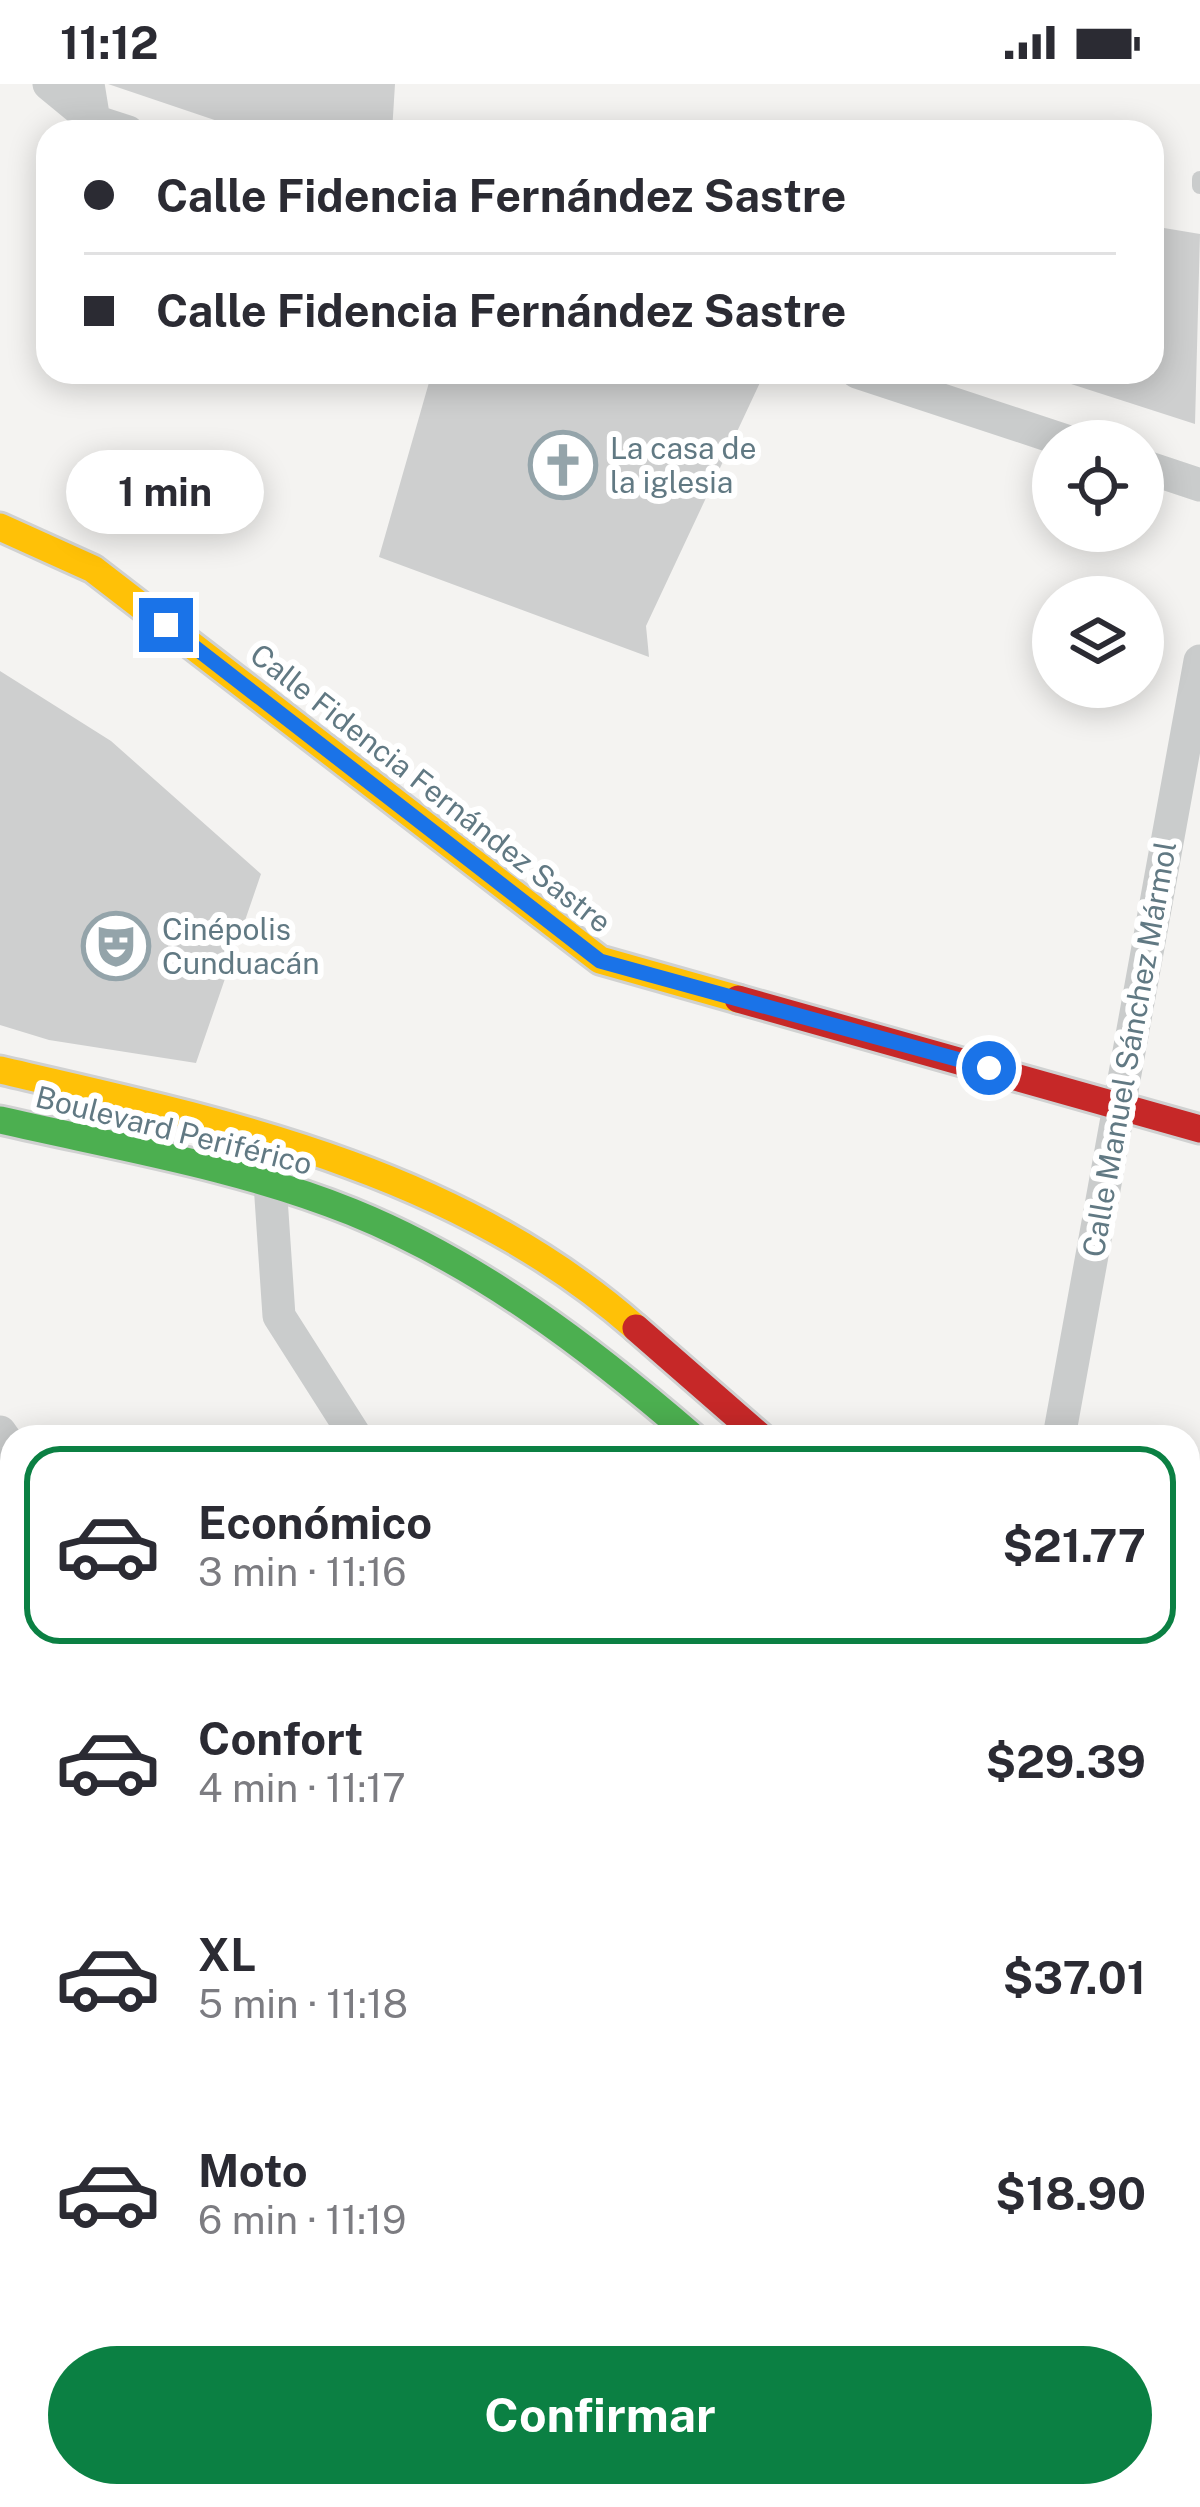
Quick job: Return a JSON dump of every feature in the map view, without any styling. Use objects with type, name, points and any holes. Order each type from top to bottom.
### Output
[{"type":"street","points":[[49,84],[93,120]]},
{"type":"street","points":[[88,84],[94,120]]},
{"type":"street","points":[[893,384],[1032,430]]},
{"type":"street","points":[[1164,473],[1200,485]]},
{"type":"street","name":"Calle Fidencia Fernández Sastre","points":[[0,527],[93,569],[600,961],[1200,1129]]},
{"type":"street","name":"Calle Manuel Sánchez Mármol","points":[[1061,1425],[1200,661]]},
{"type":"street","name":"Boulevard Periférico","points":[[0,1070],[256,1129],[411,1186],[592,1289],[747,1425]]},
{"type":"street","name":"Boulevard Periférico","points":[[0,1120],[270,1183],[356,1214],[471,1274],[603,1357],[680,1425]]},
{"type":"street","points":[[270,1183],[279,1316],[348,1425]]},
{"type":"building","points":[[108,84],[395,84],[393,120],[214,120]]},
{"type":"building","points":[[1164,228],[1200,234],[1195,424],[1071,384],[1164,384]]},
{"type":"building","name":"La casa de la iglesia","points":[[429,384],[759,384],[646,626],[649,657],[379,557]]},
{"type":"building","name":"Cinépolis Cunduacán","points":[[0,671],[111,741],[261,874],[196,1063],[49,1040],[0,1025]]},
{"type":"traffic: fast","points":[[0,1120],[266,1182],[399,1233],[532,1311],[678,1425]]},
{"type":"traffic: slow","points":[[0,527],[93,569],[600,960],[738,999]]},
{"type":"traffic: slow","points":[[0,1070],[253,1133],[416,1191],[493,1228],[567,1274],[636,1328]]},
{"type":"traffic: jam","points":[[738,999],[1200,1129]]},
{"type":"traffic: jam","points":[[636,1328],[747,1425]]},
{"type":"place","name":"La casa de la iglesia","points":[[563,465]]},
{"type":"place","name":"Cinépolis Cunduacán","points":[[116,946]]},
{"type":"route","points":[[166,625],[600,961],[989,1068]]}]
